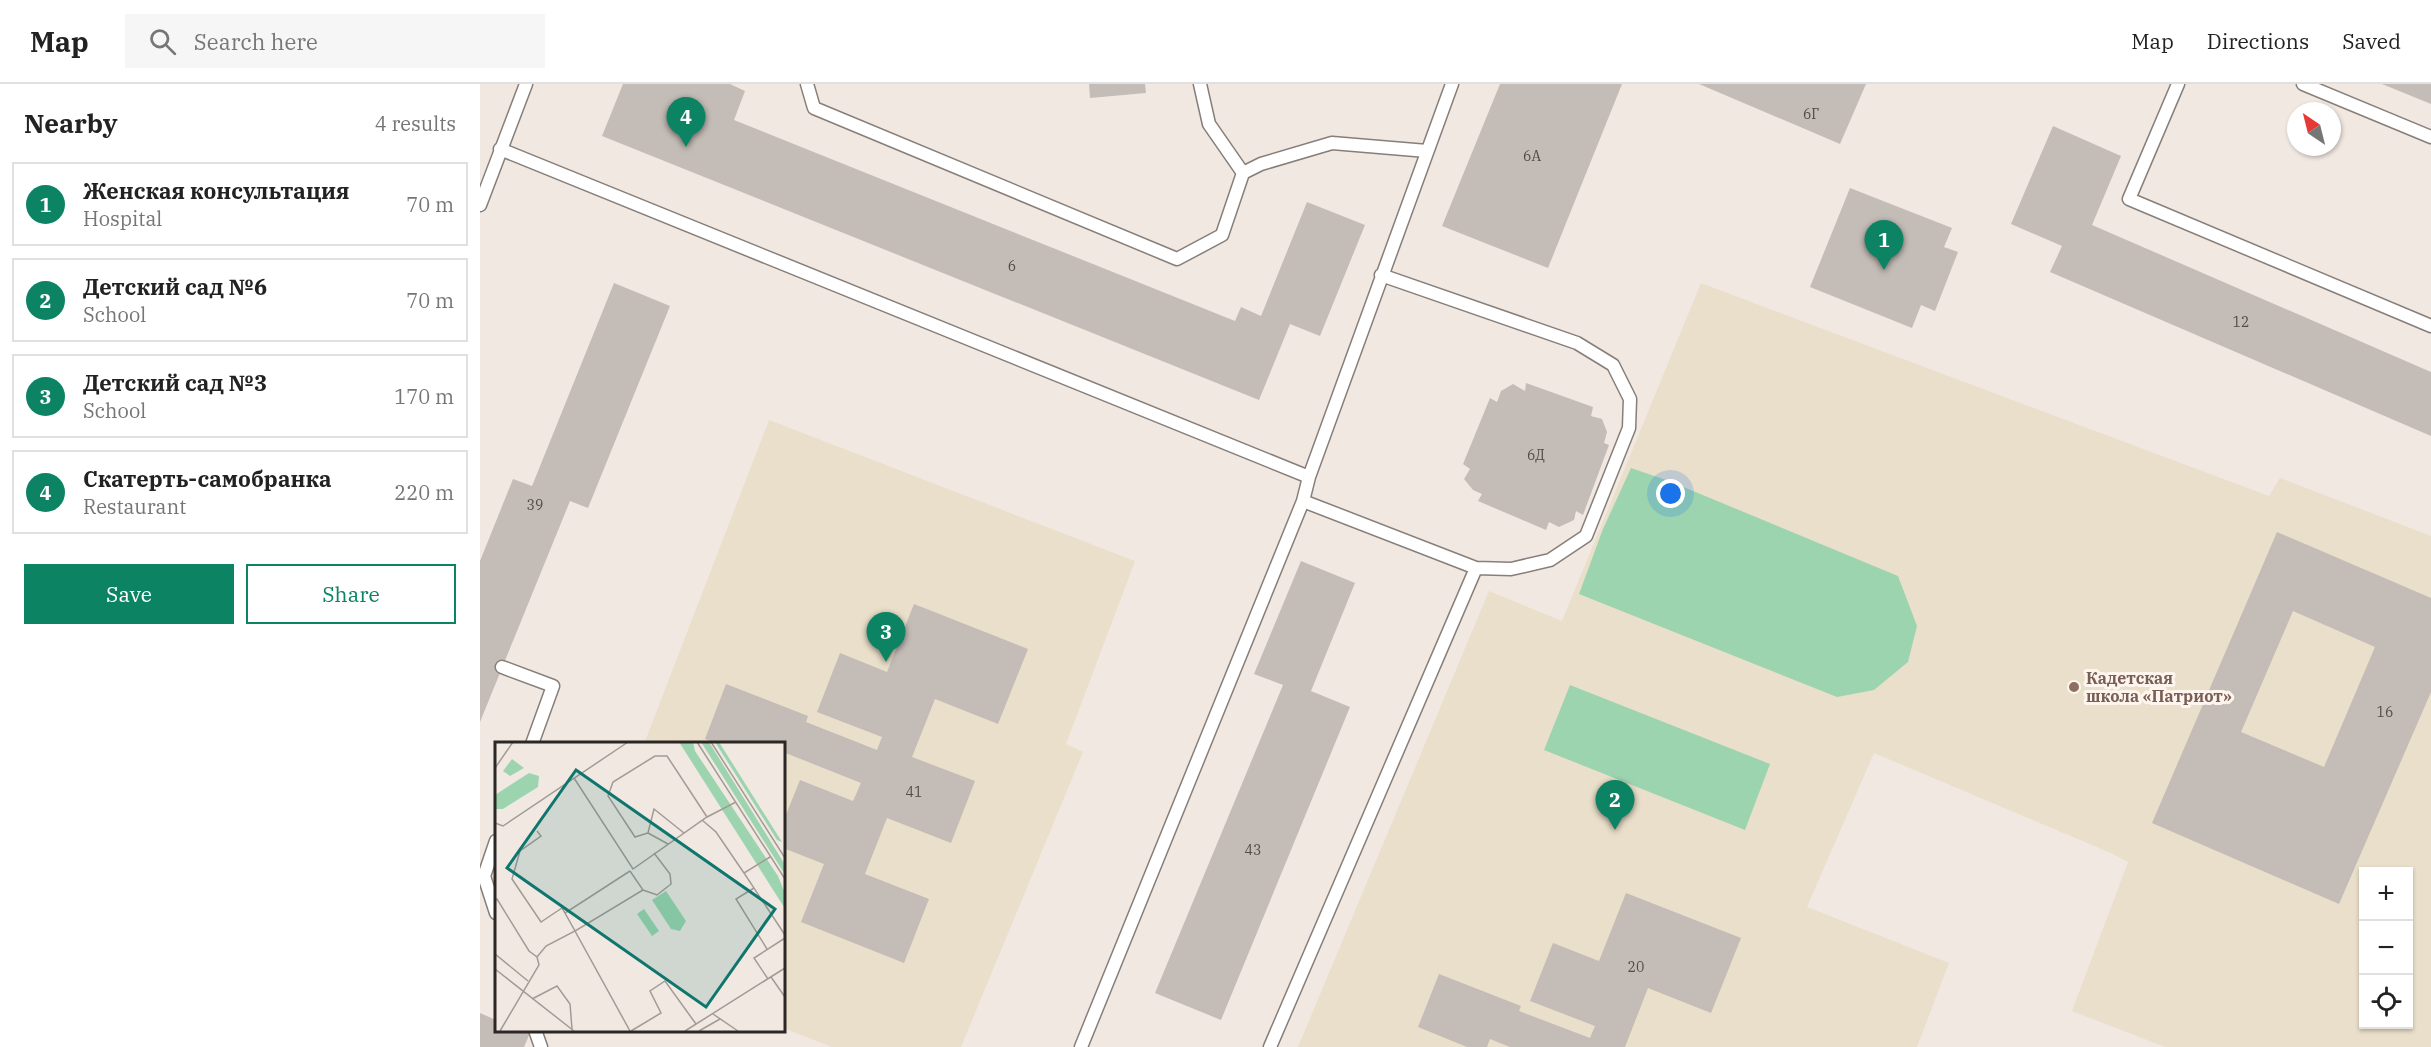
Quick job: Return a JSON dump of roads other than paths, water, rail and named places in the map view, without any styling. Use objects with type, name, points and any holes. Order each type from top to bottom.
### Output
[{"type":"lane","points":[[480,205],[526,84]]},
{"type":"lane","points":[[807,84],[814,108],[1177,259],[1222,235],[1243,173],[1261,164],[1332,143],[1427,151]]},
{"type":"lane","points":[[1200,84],[1209,123],[1243,173]]},
{"type":"lane","points":[[1081,1047],[1303,501],[1309,477],[1381,275],[1452,84]]},
{"type":"lane","points":[[2178,84],[2129,199],[2431,326]]},
{"type":"lane","points":[[2303,84],[2431,137]]},
{"type":"lane","points":[[500,149],[1309,477]]},
{"type":"lane","points":[[1303,501],[1476,568],[1511,569],[1550,560],[1586,536],[1629,428],[1630,399],[1612,365],[1577,343],[1381,275]]},
{"type":"lane","points":[[1269,1047],[1476,568]]},
{"type":"lane","points":[[502,667],[553,686],[533,742]]},
{"type":"lane","points":[[495,844],[484,876],[495,910]]},
{"type":"lane","points":[[537,1032],[541,1047]]},
{"type":"place","name":"Скатерть-самобранка","points":[[686,147]]},
{"type":"place","name":"Женская консультация","points":[[1884,270]]},
{"type":"place","name":"Детский сад №3","points":[[886,662]]},
{"type":"place","name":"Кадетская школа «Патриот»","points":[[2074,687]]},
{"type":"place","name":"Детский сад №6","points":[[1615,830]]}]
